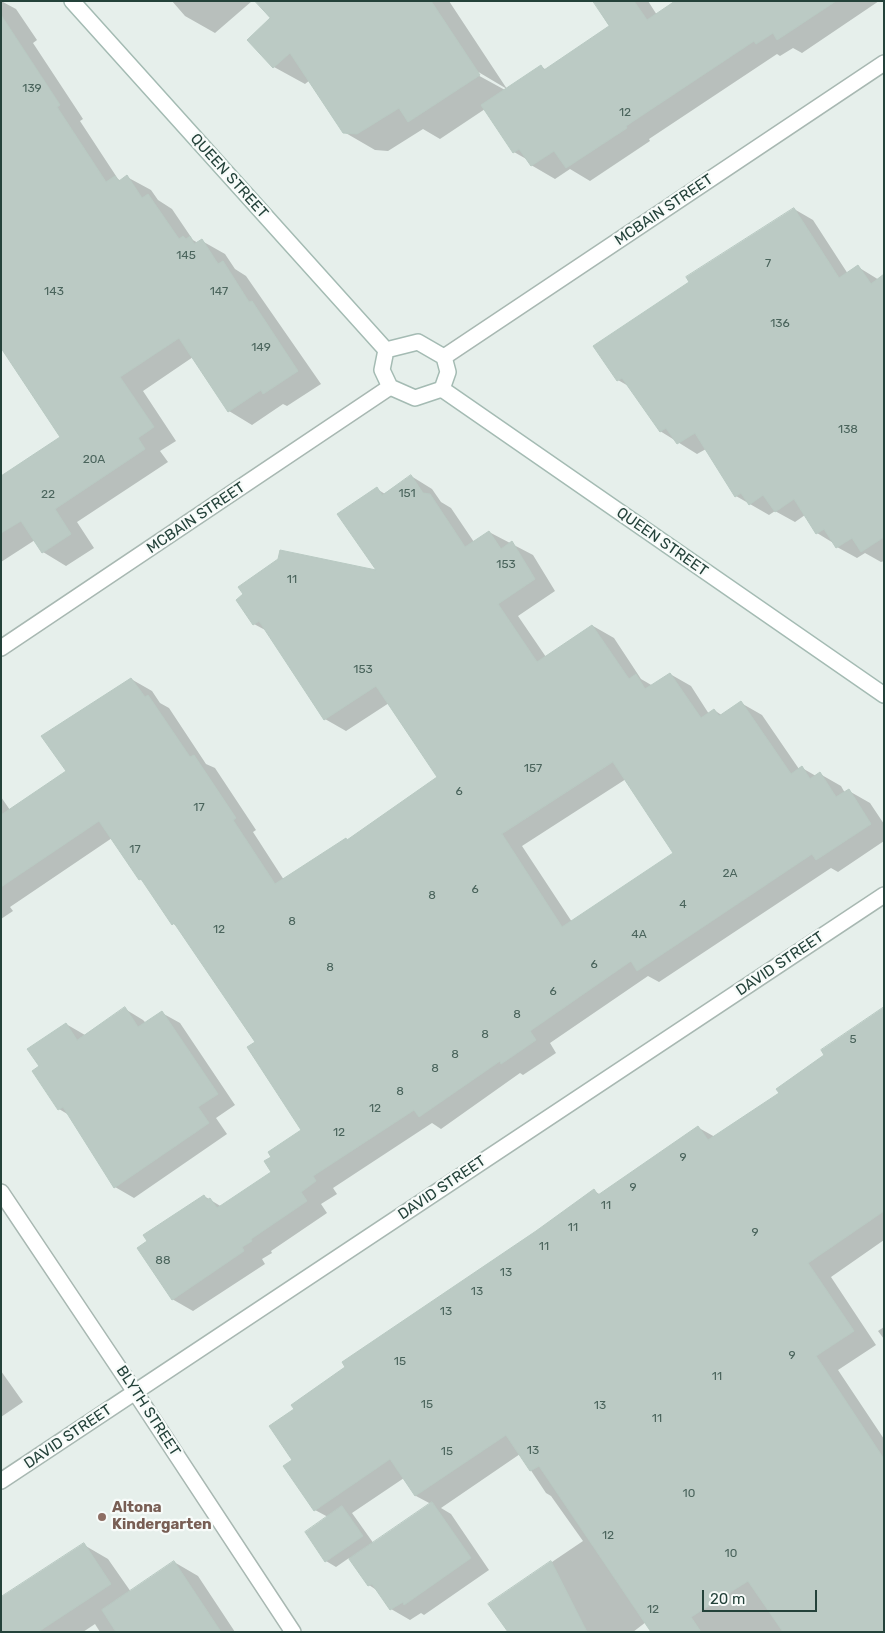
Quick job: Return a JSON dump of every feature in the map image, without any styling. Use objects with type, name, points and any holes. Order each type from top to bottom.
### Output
[{"type":"street","name":"QUEEN STREET","points":[[72,1],[386,350]]},
{"type":"street","name":"MCBAIN STREET","points":[[444,357],[884,63]]},
{"type":"street","points":[[418,342],[444,357],[448,372],[442,388],[415,398],[390,387],[382,370],[386,350],[418,342]]},
{"type":"street","name":"MCBAIN STREET","points":[[1,648],[390,387]]},
{"type":"street","name":"QUEEN STREET","points":[[442,388],[884,695]]},
{"type":"street","name":"DAVID STREET","points":[[1,1481],[884,895]]},
{"type":"street","name":"BLYTH STREET","points":[[1,1192],[136,1392],[293,1632]]},
{"type":"building","points":[[255,1],[431,1],[480,75],[408,122],[399,108],[357,134],[343,133],[290,53],[273,68],[247,40],[270,18]]},
{"type":"building","points":[[593,1],[634,1],[647,20],[675,1],[836,1],[777,40],[773,33],[756,44],[754,41],[566,168],[554,151],[531,166],[519,149],[513,153],[481,105],[541,65],[544,70],[609,26]]},
{"type":"building","points":[[1,15],[60,105],[57,107],[106,182],[115,176],[119,181],[127,175],[142,198],[148,194],[179,239],[183,236],[186,239],[190,236],[194,244],[202,239],[218,264],[223,261],[249,302],[252,301],[298,371],[263,394],[261,390],[228,412],[179,338],[120,377],[154,427],[138,438],[145,449],[55,509],[71,534],[42,553],[21,521],[1,533],[1,476],[60,437],[1,348]]},
{"type":"building","points":[[794,208],[839,278],[858,265],[871,284],[884,274],[884,537],[861,552],[852,538],[836,548],[824,529],[816,534],[794,499],[775,512],[763,495],[749,505],[741,493],[735,497],[695,433],[677,444],[666,428],[660,432],[622,378],[617,381],[593,346],[689,282],[686,277]]},
{"type":"building","points":[[411,475],[423,493],[430,494],[465,547],[489,531],[501,549],[512,541],[535,579],[498,604],[537,662],[592,625],[629,679],[636,674],[645,689],[670,673],[701,718],[714,709],[719,716],[741,701],[791,774],[802,766],[810,779],[820,772],[836,797],[849,789],[871,824],[816,860],[812,854],[637,971],[631,961],[530,1031],[536,1040],[501,1064],[500,1061],[419,1117],[414,1110],[313,1176],[316,1181],[301,1192],[307,1201],[251,1239],[252,1241],[242,1247],[244,1251],[172,1300],[137,1248],[147,1241],[143,1235],[204,1195],[207,1200],[210,1198],[217,1208],[271,1172],[264,1161],[271,1157],[268,1152],[301,1130],[247,1047],[255,1042],[174,923],[172,925],[99,821],[1,887],[1,815],[66,771],[41,736],[131,678],[145,697],[148,695],[190,757],[194,755],[236,818],[233,820],[275,884],[346,838],[347,840],[437,777],[376,686],[324,720],[259,621],[253,625],[236,600],[243,594],[238,587],[278,559],[280,550],[376,570],[337,514],[377,487],[382,495]],"holes":[[[613,762],[673,853],[562,927],[502,834]]]},
{"type":"building","points":[[125,1007],[138,1027],[162,1011],[218,1094],[198,1107],[209,1123],[114,1188],[63,1107],[58,1110],[32,1071],[39,1066],[27,1049],[66,1023],[77,1040]]},
{"type":"building","points":[[884,1007],[884,1211],[808,1263],[854,1331],[816,1356],[884,1459],[884,1632],[783,1632],[748,1581],[691,1617],[701,1632],[651,1632],[539,1466],[530,1471],[506,1435],[415,1496],[390,1459],[314,1511],[283,1466],[292,1460],[269,1426],[294,1409],[291,1405],[345,1367],[342,1362],[536,1231],[594,1189],[598,1195],[698,1126],[708,1140],[779,1093],[776,1089],[824,1055],[821,1050]]},
{"type":"building","points":[[432,1502],[471,1558],[404,1605],[403,1602],[390,1610],[372,1584],[368,1586],[349,1559]]},
{"type":"building","points":[[342,1506],[363,1536],[325,1562],[305,1532]]},
{"type":"building","points":[[84,1543],[111,1584],[38,1632],[1,1632],[1,1597]]},
{"type":"building","points":[[174,1561],[221,1632],[116,1632],[102,1610]]},
{"type":"building","points":[[551,1561],[587,1632],[508,1632],[488,1604]]},
{"type":"place","name":"Altona Kindergarten","points":[[102,1517]]}]
